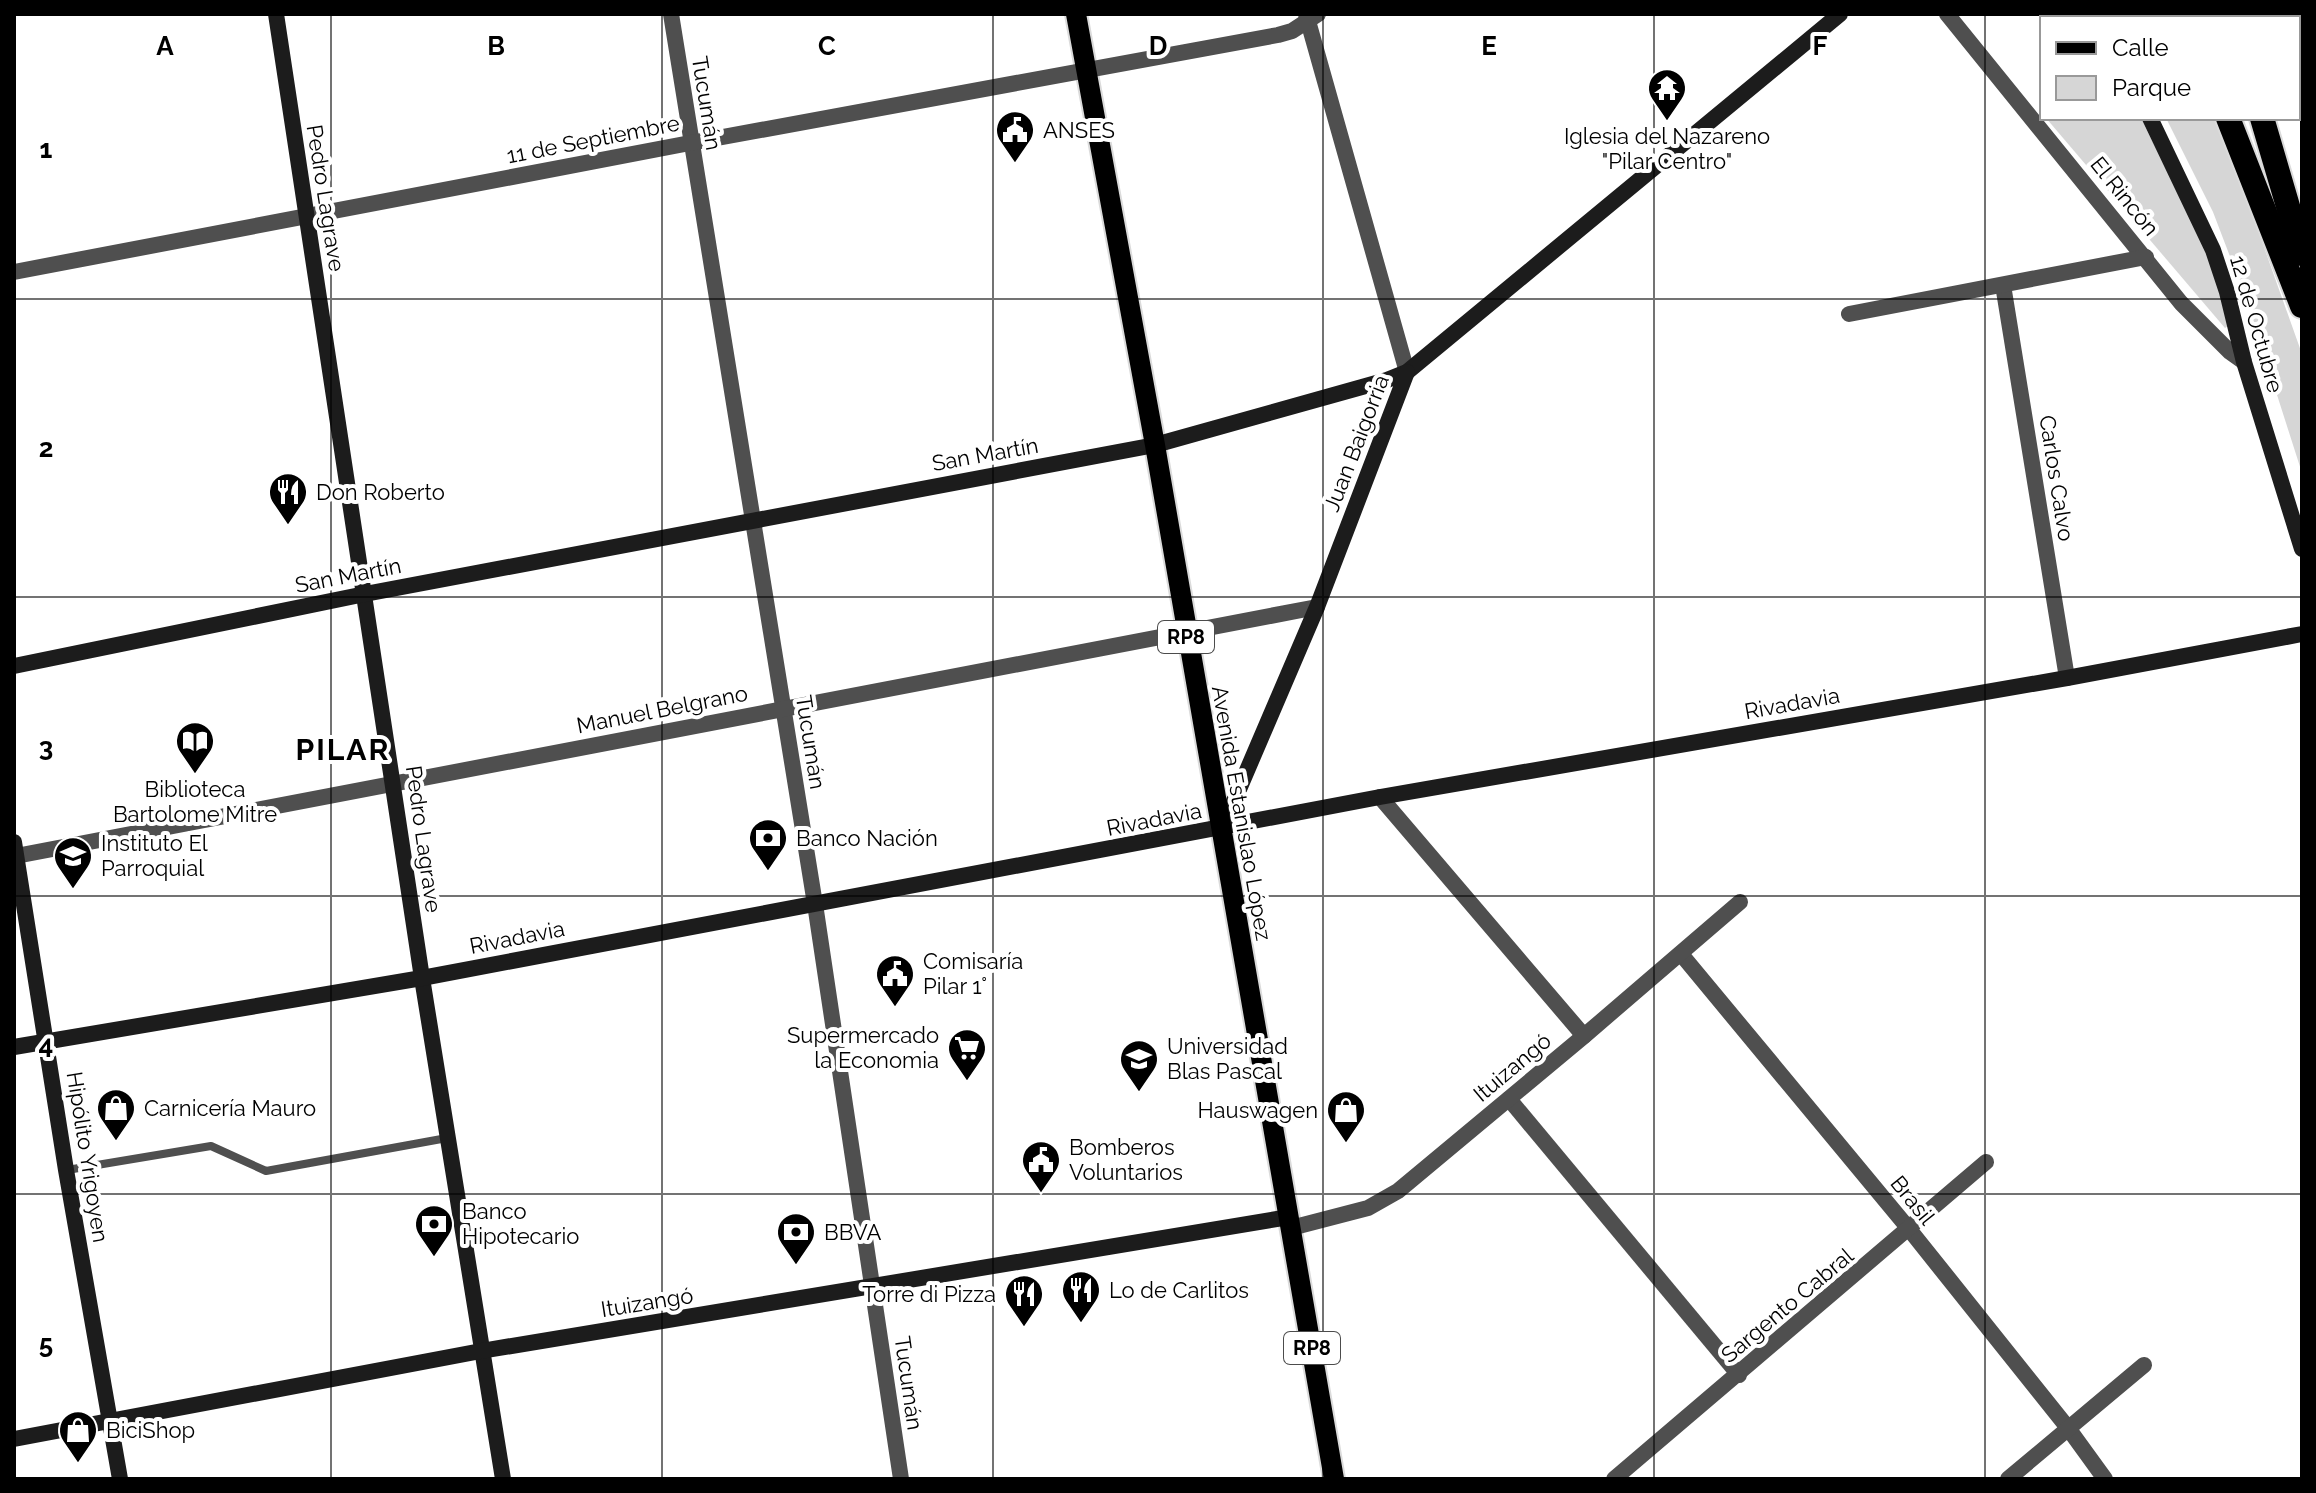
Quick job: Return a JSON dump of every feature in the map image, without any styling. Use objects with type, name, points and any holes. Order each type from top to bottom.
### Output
[{"type":"highway","points":[[2229,120],[2302,306]]},
{"type":"highway","points":[[2263,120],[2302,254]]},
{"type":"main road","name":"Avenida Estanislao López","points":[[1076,14],[1155,445],[1334,1479]]},
{"type":"street","name":"Pedro Lagrave","points":[[276,14],[422,978],[503,1479]]},
{"type":"street","name":"Tucumán","points":[[671,14],[815,904],[901,1479]]},
{"type":"street","name":"San Martín","points":[[14,666],[752,519],[1155,445],[1387,380],[1407,372],[1840,14]]},
{"type":"street","name":"El Rincón","points":[[1948,14],[2181,303],[2244,362]]},
{"type":"street","name":"11 de Septiembre","points":[[14,272],[1278,35],[1310,17]]},
{"type":"street","name":"Juan Baigorria","points":[[1222,829],[1317,607],[1407,372],[1310,17]]},
{"type":"street","name":"12 de Octubre","points":[[2151,120],[2213,250],[2302,549]]},
{"type":"street","points":[[1849,314],[2146,257]]},
{"type":"street","name":"Carlos Calvo","points":[[2003,285],[2067,678]]},
{"type":"street","name":"Manuel Belgrano","points":[[15,849],[394,783],[1317,607]]},
{"type":"street","name":"Rivadavia","points":[[14,1047],[422,978],[1380,797],[2067,678],[2302,634]]},
{"type":"street","points":[[1380,797],[1584,1036]]},
{"type":"street","name":"Hipólito Yrigoyen","points":[[15,849],[66,1170],[120,1479]]},
{"type":"street","name":"Ituizangó","points":[[14,1439],[481,1351],[1290,1222],[1382,1202],[1509,1099],[1740,902]]},
{"type":"street","name":"Brasil","points":[[1681,954],[1909,1229],[2105,1479]]},
{"type":"street","points":[[1509,1099],[1739,1375]]},
{"type":"street","name":"Sargento Cabral","points":[[1625,1476],[1986,1162]]},
{"type":"street","points":[[2008,1479],[2144,1365]]},
{"type":"lane","points":[[66,1170],[211,1146],[266,1171],[447,1138]]},
{"type":"green space","points":[[2048,120],[2142,120],[2207,253],[2232,323],[2225,328]]},
{"type":"green space","points":[[2167,120],[2219,120],[2302,354],[2302,473],[2247,301],[2213,212]]},
{"type":"place","name":"Iglesia del Nazareno \"Pilar Centro\"","points":[[1667,122]]},
{"type":"place","name":"ANSES","points":[[1015,164]]},
{"type":"place","name":"Don Roberto","points":[[288,526]]},
{"type":"place","name":"Biblioteca Bartolome Mitre","points":[[195,775]]},
{"type":"place","name":"Banco Nación","points":[[768,872]]},
{"type":"place","name":"Instituto El Parroquial","points":[[73,890]]},
{"type":"place","name":"Comisaría Pilar 1°","points":[[895,1008]]},
{"type":"place","name":"Supermercado la Economia","points":[[967,1082]]},
{"type":"place","name":"Universidad Blas Pascal","points":[[1139,1093]]},
{"type":"place","name":"Carnicería Mauro","points":[[116,1142]]},
{"type":"place","name":"Hauswagen","points":[[1346,1144]]},
{"type":"place","name":"Bomberos Voluntarios","points":[[1041,1194]]},
{"type":"place","name":"Banco Hipotecario","points":[[434,1258]]},
{"type":"place","name":"BBVA","points":[[796,1266]]},
{"type":"place","name":"Lo de Carlitos","points":[[1081,1324]]},
{"type":"place","name":"Torre di Pizza","points":[[1024,1328]]},
{"type":"place","name":"BiciShop","points":[[78,1464]]},
{"type":"district","name":"PILAR","points":[[343,750]]}]
